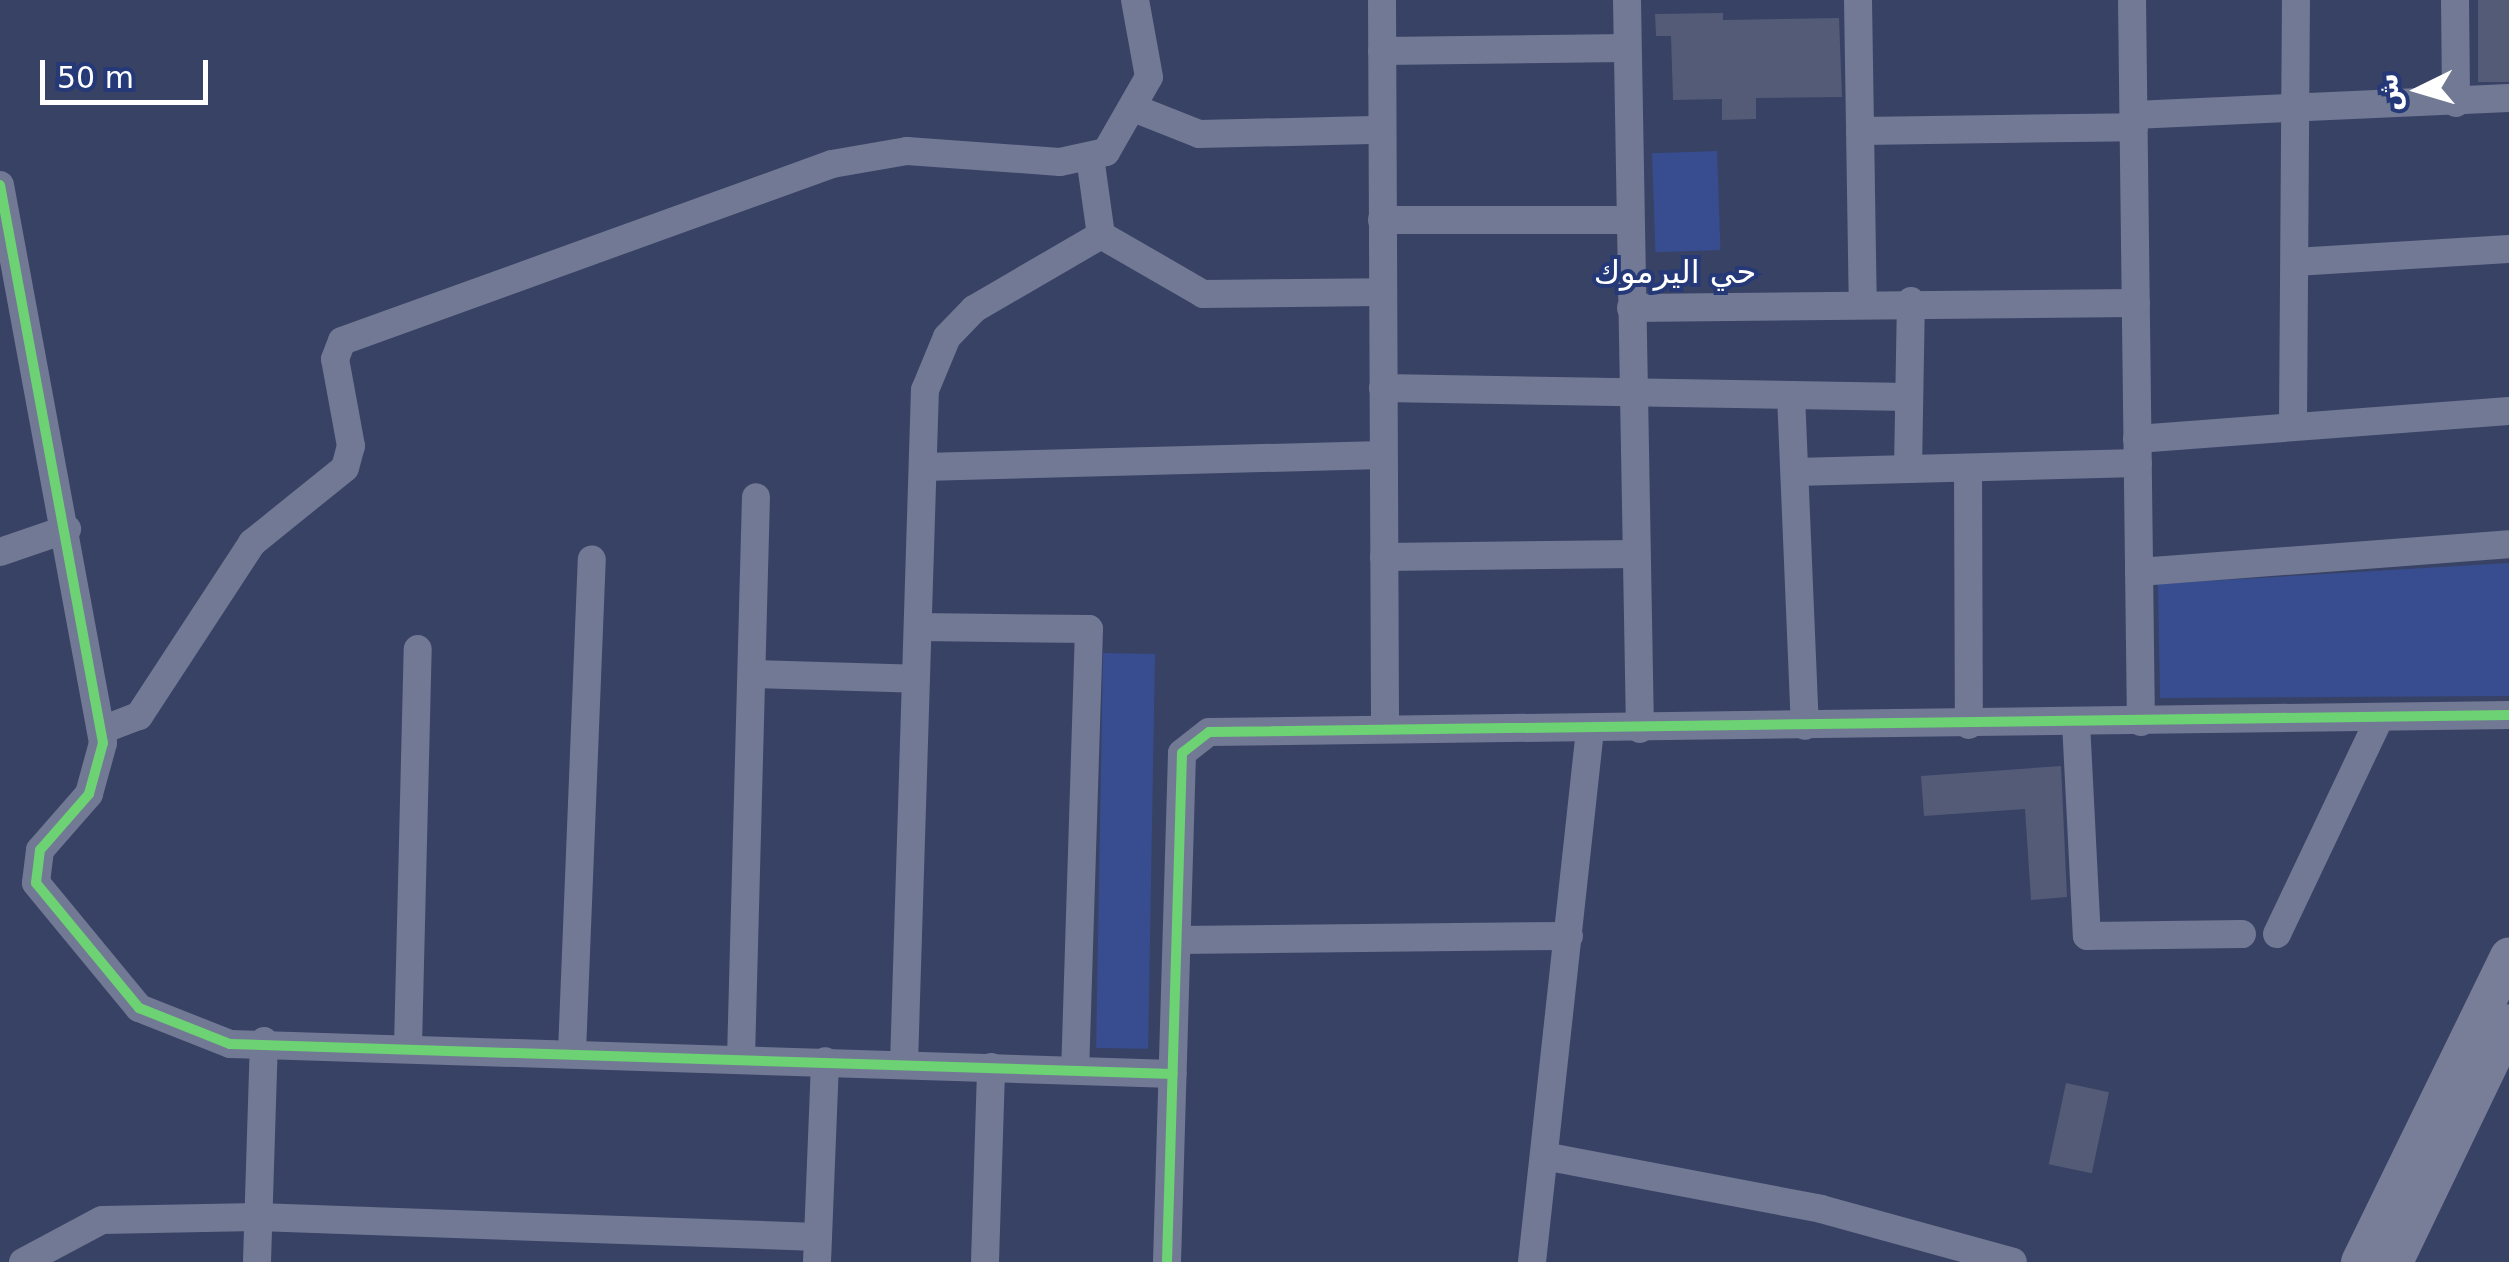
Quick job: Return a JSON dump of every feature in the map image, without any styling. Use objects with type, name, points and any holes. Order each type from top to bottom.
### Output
[{"type":"street","points":[[102,730],[139,716],[252,543],[345,468],[351,446],[334,359],[347,337],[832,164],[907,151],[1090,157],[1114,146],[1150,77],[1135,0]]},
{"type":"street","points":[[1382,0],[1385,729]]},
{"type":"street","points":[[1626,0],[1640,729]]},
{"type":"street","points":[[1858,0],[1863,303]]},
{"type":"street","points":[[2132,0],[2140,722]]},
{"type":"street","points":[[2293,425],[2296,0]]},
{"type":"street","points":[[2455,0],[2456,102]]},
{"type":"street","points":[[1382,51],[1627,48]]},
{"type":"street","points":[[1860,131],[2134,121],[2509,98]]},
{"type":"street","points":[[1136,109],[1200,134],[1382,130]]},
{"type":"street","points":[[1090,157],[1101,236]]},
{"type":"street","points":[[0,185],[12,294],[67,529],[102,730],[95,782],[36,862],[44,901],[156,1020],[210,1041],[1173,1074]]},
{"type":"street","points":[[1382,220],[1630,220]]},
{"type":"street","points":[[1101,236],[1203,294],[1382,292]]},
{"type":"street","points":[[904,1064],[925,390],[946,337],[1002,288],[1101,236]]},
{"type":"street","points":[[2295,262],[2509,249]]},
{"type":"street","points":[[1632,308],[1912,301],[2136,303]]},
{"type":"street","points":[[1908,469],[1912,301]]},
{"type":"street","points":[[1383,388],[1633,386],[1910,397]]},
{"type":"street","points":[[1791,395],[1805,726]]},
{"type":"street","points":[[1795,472],[1968,468],[2137,451],[2293,425],[2509,411]]},
{"type":"street","points":[[923,467],[1383,455]]},
{"type":"street","points":[[1968,468],[1968,725]]},
{"type":"street","points":[[741,1058],[756,497]]},
{"type":"street","points":[[0,552],[67,529]]},
{"type":"street","points":[[2139,572],[2509,544]]},
{"type":"street","points":[[1384,558],[1635,554]]},
{"type":"street","points":[[572,1052],[592,560]]},
{"type":"street","points":[[918,627],[1089,630],[1075,1070]]},
{"type":"street","points":[[408,1046],[418,649]]},
{"type":"street","points":[[752,674],[916,678]]},
{"type":"street","points":[[1168,1262],[1182,754],[1209,732],[2509,715]]},
{"type":"street","points":[[2277,934],[2379,719]]},
{"type":"street","points":[[2076,722],[2087,936],[2242,934]]},
{"type":"street","points":[[1532,1262],[1590,730]]},
{"type":"street","points":[[1177,940],[1569,936]]},
{"type":"street","points":[[2360,1262],[2509,956]]},
{"type":"street","points":[[2394,1262],[2509,1023]]},
{"type":"street","points":[[257,1262],[264,1041]]},
{"type":"street","points":[[23,1262],[102,1220],[258,1217],[817,1250],[825,1061]]},
{"type":"street","points":[[985,1262],[991,1067]]},
{"type":"street","points":[[1544,1156],[1821,1209],[2013,1262]]},
{"type":"shaded area","points":[[1717,151],[1720,250],[1655,252],[1652,153]]},
{"type":"shaded area","points":[[2509,563],[2509,696],[2160,698],[2158,584]]},
{"type":"shaded area","points":[[1103,653],[1155,654],[1148,1049],[1096,1048]]},
{"type":"building","points":[[2478,0],[2509,0],[2509,82],[2478,82]]},
{"type":"building","points":[[1723,13],[1723,20],[1839,18],[1842,97],[1756,98],[1756,119],[1722,120],[1722,99],[1673,100],[1671,36],[1656,36],[1655,14]]},
{"type":"building","points":[[2061,766],[2067,897],[2031,900],[2025,809],[1924,816],[1921,776]]},
{"type":"building","points":[[2066,1083],[2109,1092],[2092,1173],[2049,1164]]},
{"type":"cycle path","points":[[0,185],[103,743],[89,794],[40,850],[36,883],[139,1008],[230,1044],[1173,1074]]},
{"type":"cycle path","points":[[1167,1262],[1182,753],[1209,732],[2509,715]]},
{"type":"district","name":"حي اليرموك","points":[[1675,272]]}]
